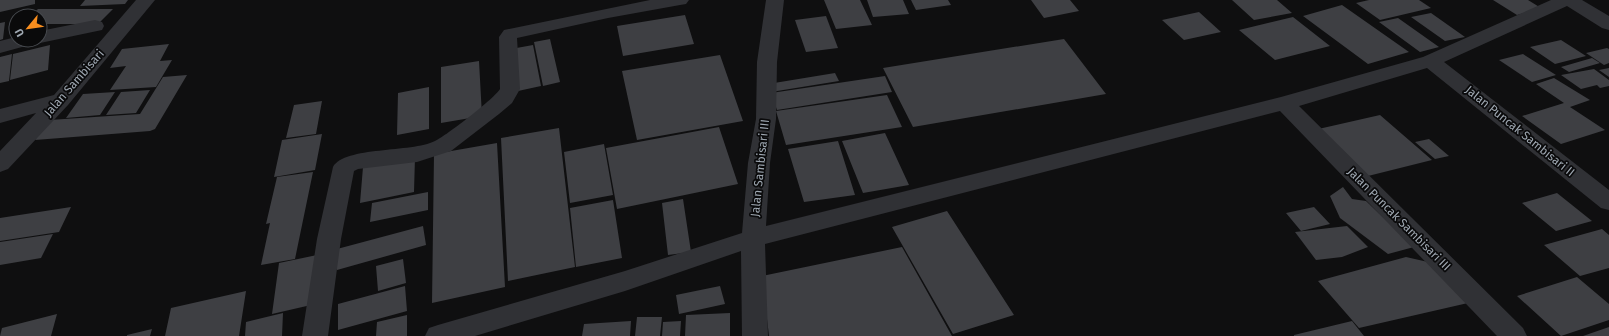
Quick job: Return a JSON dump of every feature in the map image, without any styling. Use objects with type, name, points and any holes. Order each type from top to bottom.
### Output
[{"type":"street","name":"Jalan Sambisari","points":[[0,164],[61,100],[146,0]]},
{"type":"street","points":[[315,336],[329,239],[344,167],[354,162],[417,154],[443,146],[492,109],[505,98],[510,89],[508,37],[511,34],[608,13],[680,0]]},
{"type":"street","name":"Jalan Sambisari III","points":[[754,336],[753,238],[759,163],[766,119],[768,62],[775,0]]},
{"type":"street","points":[[438,336],[625,281],[753,238],[1284,103],[1430,61],[1566,0]]},
{"type":"street","points":[[1570,0],[1609,24]]},
{"type":"street","points":[[48,35],[94,26]]},
{"type":"street","name":"Jalan Puncak Sambisari II","points":[[1430,61],[1609,202]]},
{"type":"street","points":[[0,116],[61,100]]},
{"type":"street","name":"Jalan Puncak Sambisari III","points":[[1284,103],[1514,336]]},
{"type":"building","points":[[0,0],[35,0],[35,4],[18,8],[8,8],[8,10],[0,12]]},
{"type":"building","points":[[85,0],[128,0],[125,4],[80,6]]},
{"type":"building","points":[[824,0],[860,0],[872,25],[836,29]]},
{"type":"building","points":[[867,0],[903,0],[909,14],[873,17]]},
{"type":"building","points":[[911,0],[948,0],[951,5],[916,10]]},
{"type":"building","points":[[1031,0],[1070,0],[1079,11],[1044,18]]},
{"type":"building","points":[[1232,0],[1277,0],[1292,13],[1254,20]]},
{"type":"building","points":[[1369,0],[1419,0],[1431,8],[1380,20],[1356,3]]},
{"type":"building","points":[[1493,0],[1528,0],[1541,8],[1517,15]]},
{"type":"building","points":[[1342,5],[1409,52],[1368,64],[1303,16]]},
{"type":"building","points":[[48,9],[113,9],[98,24],[48,24]]},
{"type":"building","points":[[1199,12],[1221,32],[1184,40],[1162,20]]},
{"type":"building","points":[[1431,13],[1465,37],[1445,41],[1411,17]]},
{"type":"building","points":[[685,15],[694,44],[623,56],[617,26]]},
{"type":"building","points":[[826,16],[838,48],[806,52],[795,20]]},
{"type":"building","points":[[1293,17],[1330,46],[1275,60],[1239,30]]},
{"type":"building","points":[[1398,18],[1439,47],[1420,52],[1379,22]]},
{"type":"building","points":[[5,22],[3,39],[0,40],[0,23]]},
{"type":"building","points":[[550,39],[560,82],[543,86],[534,42]]},
{"type":"building","points":[[1064,39],[1106,94],[913,127],[883,68]]},
{"type":"building","points":[[1561,40],[1586,56],[1555,64],[1530,47]]},
{"type":"building","points":[[169,44],[160,61],[172,60],[156,87],[110,90],[126,66],[110,68],[122,49]]},
{"type":"building","points":[[48,45],[50,45],[48,70],[10,80],[13,54],[38,48],[48,48]]},
{"type":"building","points":[[533,45],[541,86],[518,91],[511,49]]},
{"type":"building","points":[[1607,48],[1609,49],[1609,63],[1604,65],[1586,53]]},
{"type":"building","points":[[12,54],[9,81],[0,83],[0,57]]},
{"type":"building","points":[[1523,54],[1556,75],[1532,82],[1499,60]]},
{"type":"building","points":[[720,55],[743,121],[637,140],[622,71]]},
{"type":"building","points":[[1592,58],[1600,63],[1569,72],[1561,67]]},
{"type":"building","points":[[479,61],[482,116],[441,123],[441,67]]},
{"type":"building","points":[[1609,68],[1609,77],[1599,70]]},
{"type":"building","points":[[1594,69],[1609,80],[1609,86],[1600,88],[1597,85],[1581,89],[1561,75]]},
{"type":"building","points":[[835,73],[839,81],[771,92],[768,84]]},
{"type":"building","points":[[187,75],[155,129],[150,131],[35,140],[49,120],[140,114],[163,77]]},
{"type":"building","points":[[885,76],[892,92],[777,110],[771,93]]},
{"type":"building","points":[[1554,78],[1590,100],[1570,107],[1605,130],[1561,144],[1522,116],[1564,103],[1536,84]]},
{"type":"building","points":[[429,87],[429,129],[397,135],[398,93]]},
{"type":"building","points":[[150,90],[136,113],[106,115],[121,92]]},
{"type":"building","points":[[115,92],[100,115],[66,118],[83,94]]},
{"type":"building","points":[[887,95],[902,127],[786,145],[776,111]]},
{"type":"building","points":[[322,101],[316,134],[286,138],[294,105]]},
{"type":"building","points":[[1380,115],[1432,160],[1364,177],[1314,130]]},
{"type":"building","points":[[719,127],[738,184],[617,209],[606,148]]},
{"type":"building","points":[[559,128],[575,267],[508,281],[501,138]]},
{"type":"building","points":[[885,133],[909,185],[863,193],[842,141]]},
{"type":"building","points":[[322,134],[315,170],[274,177],[282,140]]},
{"type":"building","points":[[1429,139],[1449,156],[1435,159],[1415,142]]},
{"type":"building","points":[[838,141],[855,195],[804,202],[788,149]]},
{"type":"building","points":[[497,143],[505,287],[432,303],[434,154]]},
{"type":"building","points":[[604,144],[613,195],[570,203],[564,152]]},
{"type":"building","points":[[415,157],[414,192],[360,203],[363,167]]},
{"type":"building","points":[[313,172],[295,259],[261,265],[270,223],[266,224],[277,177]]},
{"type":"building","points":[[1343,187],[1352,199],[1366,201],[1414,247],[1388,254],[1340,218],[1330,196]]},
{"type":"building","points":[[428,192],[428,210],[370,222],[372,203]]},
{"type":"building","points":[[1557,193],[1592,221],[1556,231],[1522,203]]},
{"type":"building","points":[[683,199],[691,252],[668,255],[662,203]]},
{"type":"building","points":[[613,200],[622,258],[576,267],[570,208]]},
{"type":"building","points":[[71,207],[59,232],[0,241],[0,218]]},
{"type":"building","points":[[1314,207],[1330,224],[1301,231],[1286,213]]},
{"type":"building","points":[[947,211],[1014,315],[953,334],[892,227]]},
{"type":"building","points":[[423,226],[426,245],[337,270],[337,249]]},
{"type":"building","points":[[1347,226],[1368,247],[1342,257],[1316,260],[1295,232]]},
{"type":"building","points":[[1602,229],[1609,235],[1609,268],[1580,276],[1544,245]]},
{"type":"building","points":[[53,234],[41,258],[0,265],[0,242]]},
{"type":"building","points":[[902,247],[952,336],[769,336],[762,276]]},
{"type":"building","points":[[317,255],[311,305],[272,314],[279,263]]},
{"type":"building","points":[[1406,257],[1428,262],[1468,303],[1359,328],[1318,281]]},
{"type":"building","points":[[403,259],[406,283],[378,291],[376,266]]},
{"type":"building","points":[[1577,277],[1609,304],[1609,320],[1561,336],[1517,296]]},
{"type":"building","points":[[405,286],[407,311],[338,330],[338,304]]},
{"type":"building","points":[[720,286],[725,304],[679,314],[676,295]]},
{"type":"building","points":[[246,291],[239,336],[165,336],[171,308]]},
{"type":"building","points":[[283,313],[282,336],[245,336],[246,322]]},
{"type":"building","points":[[730,313],[730,336],[685,336],[686,315]]},
{"type":"building","points":[[57,314],[51,336],[0,336],[2,328]]},
{"type":"building","points":[[407,315],[407,336],[376,336],[377,322]]},
{"type":"building","points":[[637,317],[662,317],[660,336],[635,336]]},
{"type":"building","points":[[631,321],[630,336],[582,336],[584,324]]},
{"type":"building","points":[[681,321],[680,336],[662,336],[663,322]]},
{"type":"building","points":[[1352,321],[1364,336],[1294,336],[1294,335]]},
{"type":"building","points":[[1609,327],[1609,336],[1583,336]]},
{"type":"building","points":[[152,329],[150,336],[127,336],[127,335]]}]
